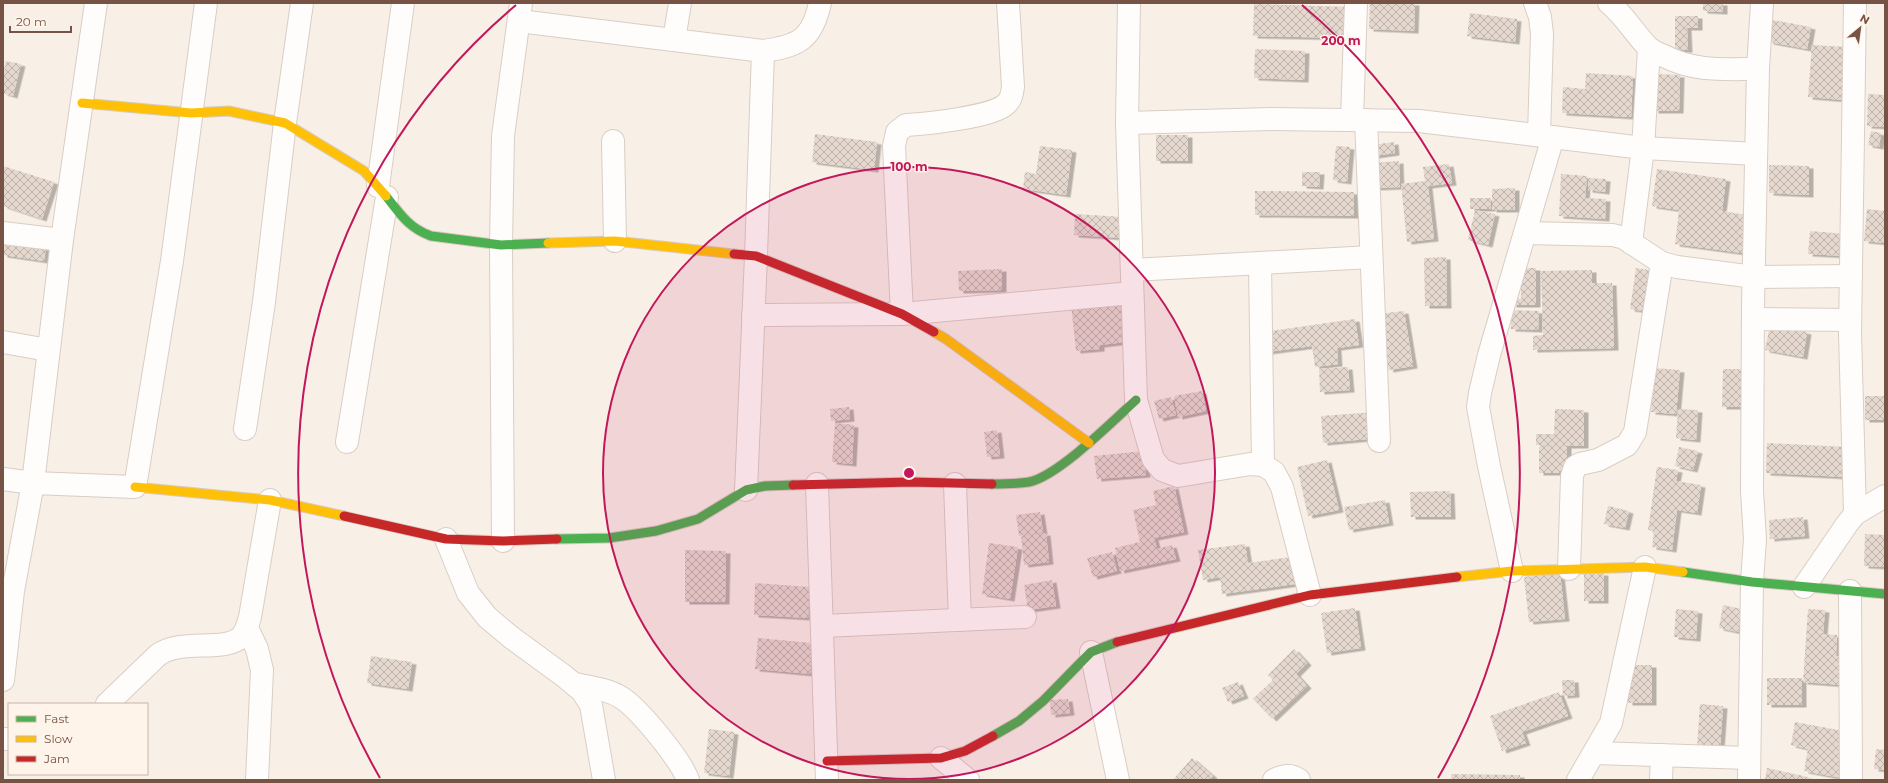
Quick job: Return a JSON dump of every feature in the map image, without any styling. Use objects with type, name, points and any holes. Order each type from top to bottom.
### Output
[{"type":"street","points":[[3,680],[8,590],[33,483],[62,240],[96,3]]},
{"type":"street","points":[[135,487],[172,261],[206,3]]},
{"type":"street","points":[[245,428],[264,302],[284,123],[302,3]]},
{"type":"street","points":[[347,442],[382,191],[403,3]]},
{"type":"street","points":[[674,40],[680,3]]},
{"type":"street","points":[[503,541],[501,245],[503,136],[520,12],[674,40],[763,51],[784,48],[801,41],[810,31],[817,17],[820,3]]},
{"type":"street","points":[[902,314],[894,146],[897,132],[906,125],[992,112],[1006,105],[1011,97],[1013,88],[1008,3]]},
{"type":"street","points":[[1129,3],[1127,123],[1136,400],[1153,459],[1162,470],[1178,476],[1250,464],[1262,465],[1274,472],[1282,487],[1310,595]]},
{"type":"street","points":[[1356,3],[1359,119],[1371,258],[1379,440]]},
{"type":"street","points":[[1512,571],[1489,466],[1478,407],[1489,355],[1525,233],[1546,136],[1542,34],[1540,17],[1535,3]]},
{"type":"street","points":[[1749,780],[1752,582],[1755,539],[1752,491],[1753,319],[1758,68],[1762,3]]},
{"type":"street","points":[[1855,514],[1850,320],[1856,3]]},
{"type":"street","points":[[1623,6],[1649,49],[1643,148],[1631,243]]},
{"type":"street","points":[[1649,49],[1688,66],[1706,69],[1758,68]]},
{"type":"street","points":[[746,490],[763,51]]},
{"type":"street","points":[[82,103],[191,113],[229,111],[284,123],[353,163],[382,191],[398,213],[420,232],[431,236],[501,245],[615,241],[756,256],[902,314],[946,339],[1089,443]]},
{"type":"street","points":[[1127,123],[1271,119],[1419,121],[1643,148],[1756,154]]},
{"type":"street","points":[[613,141],[615,241]]},
{"type":"street","points":[[3,233],[62,240]]},
{"type":"street","points":[[1525,233],[1613,235],[1624,238],[1662,263],[1754,277],[1851,276]]},
{"type":"street","points":[[1132,270],[1371,258]]},
{"type":"street","points":[[1569,569],[1572,476],[1575,467],[1580,464],[1598,460],[1627,445],[1635,432],[1662,263]]},
{"type":"street","points":[[1260,264],[1262,465]]},
{"type":"street","points":[[753,315],[902,314],[1132,293]]},
{"type":"street","points":[[1753,319],[1850,320]]},
{"type":"street","points":[[3,342],[48,350]]},
{"type":"street","points":[[3,479],[33,483],[135,487],[270,500],[446,539],[503,541],[609,538],[656,531],[698,519],[746,490],[765,486],[912,482],[984,485],[1030,482],[1052,471],[1089,443],[1136,400]]},
{"type":"street","points":[[817,484],[827,770],[941,758],[965,751],[1019,721],[1043,701],[1091,652],[1108,644],[1310,595],[1512,571],[1645,567],[1752,582],[1885,594]]},
{"type":"street","points":[[955,484],[960,620]]},
{"type":"street","points":[[1804,587],[1846,524],[1855,514],[1885,496]]},
{"type":"street","points":[[108,703],[166,649],[178,646],[230,643],[241,637],[247,628],[270,500]]},
{"type":"street","points":[[446,539],[468,593],[487,617],[512,638],[575,684],[582,691],[591,705],[604,780]]},
{"type":"street","points":[[1578,780],[1611,723],[1645,567]]},
{"type":"street","points":[[1850,591],[1851,780]]},
{"type":"street","points":[[823,626],[1025,617]]},
{"type":"street","points":[[247,628],[257,649],[262,670],[257,780]]},
{"type":"street","points":[[1091,652],[1118,780]]},
{"type":"street","points":[[575,684],[608,691],[622,698],[634,709],[680,762],[688,780]]},
{"type":"street","points":[[1595,753],[1749,758]]},
{"type":"street","points":[[1661,780],[1662,755]]},
{"type":"street","points":[[941,758],[968,780]]},
{"type":"street","points":[[1274,780],[1282,776],[1290,775],[1299,780]]},
{"type":"building","points":[[1370,3],[1415,3],[1414,31],[1369,29]]},
{"type":"building","points":[[1703,3],[1723,3],[1723,12],[1703,11]]},
{"type":"building","points":[[1254,4],[1351,7],[1350,38],[1253,36]]},
{"type":"building","points":[[1470,13],[1517,19],[1515,42],[1467,36]]},
{"type":"building","points":[[1675,16],[1698,16],[1698,28],[1687,28],[1688,50],[1675,50]]},
{"type":"building","points":[[1773,20],[1811,27],[1807,49],[1769,42]]},
{"type":"building","points":[[1812,45],[1848,47],[1844,100],[1808,97]]},
{"type":"building","points":[[1255,49],[1305,51],[1304,80],[1254,78]]},
{"type":"building","points":[[6,61],[21,64],[13,96],[3,93],[3,75]]},
{"type":"building","points":[[1586,73],[1633,76],[1631,117],[1562,113],[1563,87],[1585,89]]},
{"type":"building","points":[[1655,74],[1680,75],[1679,111],[1654,111]]},
{"type":"building","points":[[1868,94],[1885,95],[1885,127],[1867,126]]},
{"type":"building","points":[[1871,131],[1881,133],[1879,147],[1868,145]]},
{"type":"building","points":[[815,134],[877,142],[874,170],[812,162]]},
{"type":"building","points":[[1156,135],[1188,135],[1188,161],[1156,161]]},
{"type":"building","points":[[1394,142],[1395,153],[1374,156],[1372,145]]},
{"type":"building","points":[[1040,146],[1072,150],[1066,195],[1023,189],[1025,172],[1036,174]]},
{"type":"building","points":[[1336,146],[1350,147],[1347,182],[1333,180]]},
{"type":"building","points":[[1399,161],[1400,187],[1373,188],[1371,163]]},
{"type":"building","points":[[1449,164],[1452,183],[1428,186],[1434,239],[1407,242],[1401,184],[1425,181],[1423,167]]},
{"type":"building","points":[[1769,165],[1809,166],[1809,195],[1769,193]]},
{"type":"building","points":[[3,166],[54,182],[42,219],[3,206]]},
{"type":"building","points":[[1657,169],[1726,179],[1722,211],[1747,215],[1742,253],[1675,244],[1679,210],[1652,206]]},
{"type":"building","points":[[1302,172],[1320,172],[1319,187],[1302,186]]},
{"type":"building","points":[[1561,174],[1587,176],[1585,198],[1606,199],[1605,219],[1559,216]]},
{"type":"building","points":[[1588,178],[1606,179],[1605,192],[1588,190]]},
{"type":"building","points":[[1515,188],[1515,210],[1492,210],[1492,189]]},
{"type":"building","points":[[1255,191],[1354,192],[1354,216],[1255,215]]},
{"type":"building","points":[[1470,198],[1491,198],[1491,209],[1470,209]]},
{"type":"building","points":[[1867,209],[1885,211],[1885,243],[1864,241]]},
{"type":"building","points":[[1475,210],[1495,214],[1488,245],[1468,240]]},
{"type":"building","points":[[1075,214],[1124,217],[1122,238],[1074,235]]},
{"type":"building","points":[[1810,231],[1846,234],[1845,256],[1808,254]]},
{"type":"building","points":[[3,241],[46,247],[44,261],[3,255]]},
{"type":"building","points":[[1446,257],[1447,306],[1425,306],[1424,258]]},
{"type":"building","points":[[1521,268],[1536,268],[1536,305],[1512,305],[1512,298],[1521,299]]},
{"type":"building","points":[[1636,268],[1656,271],[1651,312],[1630,309]]},
{"type":"building","points":[[1002,269],[1002,290],[959,291],[958,271]]},
{"type":"building","points":[[1592,270],[1592,283],[1612,283],[1614,348],[1533,350],[1533,336],[1543,335],[1541,271]]},
{"type":"building","points":[[1120,300],[1125,342],[1100,345],[1100,349],[1076,351],[1071,305]]},
{"type":"building","points":[[1511,310],[1539,311],[1538,330],[1511,329]]},
{"type":"building","points":[[1404,311],[1413,366],[1389,370],[1378,314]]},
{"type":"building","points":[[1355,319],[1359,345],[1337,348],[1338,364],[1315,367],[1312,346],[1267,352],[1264,332]]},
{"type":"building","points":[[1770,325],[1807,332],[1803,357],[1765,350]]},
{"type":"building","points":[[1348,367],[1350,390],[1320,392],[1319,369]]},
{"type":"building","points":[[1654,368],[1680,370],[1676,414],[1651,412]]},
{"type":"building","points":[[1723,369],[1748,369],[1748,407],[1722,407]]},
{"type":"building","points":[[1202,391],[1206,411],[1178,417],[1174,396]]},
{"type":"building","points":[[1865,396],[1885,396],[1885,420],[1865,420]]},
{"type":"building","points":[[1171,397],[1176,415],[1159,419],[1154,401]]},
{"type":"building","points":[[849,407],[850,419],[831,421],[830,409]]},
{"type":"building","points":[[1555,409],[1584,410],[1584,446],[1567,446],[1567,473],[1539,473],[1539,447],[1564,446],[1536,445],[1536,434],[1554,434]]},
{"type":"building","points":[[1678,409],[1698,410],[1696,440],[1676,438]]},
{"type":"building","points":[[1376,412],[1378,438],[1323,443],[1321,416]]},
{"type":"building","points":[[835,423],[854,425],[852,464],[832,462]]},
{"type":"building","points":[[997,430],[1000,456],[987,457],[984,432]]},
{"type":"building","points":[[1767,443],[1847,447],[1846,477],[1766,473]]},
{"type":"building","points":[[1679,447],[1698,451],[1693,470],[1675,466]]},
{"type":"building","points":[[1143,451],[1146,475],[1097,479],[1094,456]]},
{"type":"building","points":[[1327,460],[1339,510],[1308,516],[1297,467]]},
{"type":"building","points":[[1657,467],[1678,470],[1676,481],[1701,485],[1697,513],[1677,510],[1672,550],[1652,547],[1654,531],[1648,530]]},
{"type":"building","points":[[1174,486],[1184,532],[1154,538],[1157,549],[1172,545],[1176,559],[1120,571],[1115,548],[1140,542],[1133,510],[1156,505],[1153,491]]},
{"type":"building","points":[[1450,491],[1451,517],[1411,517],[1410,492]]},
{"type":"building","points":[[1385,500],[1389,523],[1349,530],[1344,507]]},
{"type":"building","points":[[1608,506],[1629,511],[1625,528],[1604,524]]},
{"type":"building","points":[[1040,512],[1043,532],[1019,536],[1016,515]]},
{"type":"building","points":[[1803,517],[1805,536],[1770,539],[1769,520]]},
{"type":"building","points":[[1046,533],[1049,562],[1024,565],[1021,536]]},
{"type":"building","points":[[1865,534],[1885,535],[1885,567],[1864,566]]},
{"type":"building","points":[[989,543],[1018,547],[1010,599],[982,594]]},
{"type":"building","points":[[1245,544],[1248,563],[1291,557],[1295,584],[1222,594],[1220,577],[1203,580],[1198,550]]},
{"type":"building","points":[[685,550],[726,551],[725,602],[685,602]]},
{"type":"building","points":[[1112,552],[1117,571],[1093,577],[1087,558]]},
{"type":"building","points":[[1560,573],[1565,619],[1529,622],[1524,577]]},
{"type":"building","points":[[1584,573],[1604,573],[1604,601],[1584,601]]},
{"type":"building","points":[[1052,580],[1056,606],[1028,610],[1024,585]]},
{"type":"building","points":[[755,583],[810,587],[808,618],[754,615]]},
{"type":"building","points":[[1723,605],[1742,609],[1738,632],[1719,628]]},
{"type":"building","points":[[1355,608],[1361,648],[1327,653],[1321,613]]},
{"type":"building","points":[[1676,609],[1698,611],[1696,639],[1674,637]]},
{"type":"building","points":[[1808,609],[1825,610],[1823,634],[1837,635],[1836,656],[1846,656],[1844,685],[1803,682]]},
{"type":"building","points":[[758,638],[812,643],[810,674],[755,669]]},
{"type":"building","points":[[1294,649],[1307,663],[1296,674],[1307,686],[1272,719],[1253,699],[1273,680],[1268,675]]},
{"type":"building","points":[[371,656],[412,662],[408,689],[367,683]]},
{"type":"building","points":[[1628,665],[1652,665],[1652,703],[1628,703]]},
{"type":"building","points":[[1767,678],[1802,678],[1802,705],[1767,705]]},
{"type":"building","points":[[1562,680],[1574,680],[1575,695],[1563,696]]},
{"type":"building","points":[[1238,682],[1244,696],[1228,702],[1222,688]]},
{"type":"building","points":[[1559,692],[1568,716],[1522,732],[1526,743],[1502,751],[1490,716]]},
{"type":"building","points":[[1068,699],[1070,713],[1051,715],[1050,700]]},
{"type":"building","points":[[1700,704],[1723,706],[1720,748],[1697,746]]},
{"type":"building","points":[[1795,722],[1849,732],[1841,778],[1804,771],[1808,749],[1791,745]]},
{"type":"building","points":[[709,729],[734,732],[729,776],[704,773]]},
{"type":"building","points":[[1876,749],[1885,750],[1885,770],[1874,769]]},
{"type":"building","points":[[1192,758],[1213,776],[1209,780],[1173,780]]},
{"type":"building","points":[[1767,768],[1808,777],[1807,780],[1765,780]]},
{"type":"building","points":[[1451,774],[1520,775],[1520,780],[1451,780]]},
{"type":"traffic: fast","points":[[386,196],[411,225],[423,233],[431,236],[501,245],[548,243]]},
{"type":"traffic: fast","points":[[992,484],[1015,484],[1029,482],[1041,478],[1055,470],[1085,447],[1136,400]]},
{"type":"traffic: fast","points":[[557,539],[609,538],[656,531],[698,519],[746,490],[765,486],[793,485]]},
{"type":"traffic: fast","points":[[1683,572],[1752,582],[1885,594]]},
{"type":"traffic: fast","points":[[993,736],[1019,721],[1043,701],[1091,652],[1117,642]]},
{"type":"traffic: slow","points":[[82,103],[191,113],[229,111],[285,123],[364,171],[386,196]]},
{"type":"traffic: slow","points":[[548,243],[615,241],[734,254]]},
{"type":"traffic: slow","points":[[934,332],[946,339],[1089,443]]},
{"type":"traffic: slow","points":[[135,487],[270,500],[344,516]]},
{"type":"traffic: slow","points":[[1457,577],[1512,571],[1645,567],[1683,572]]},
{"type":"traffic: jam","points":[[734,254],[756,256],[902,314],[934,332]]},
{"type":"traffic: jam","points":[[793,485],[911,482],[992,484]]},
{"type":"traffic: jam","points":[[344,516],[446,539],[503,541],[557,539]]},
{"type":"traffic: jam","points":[[1117,642],[1310,595],[1457,577]]},
{"type":"traffic: jam","points":[[827,761],[941,758],[965,751],[993,736]]}]
